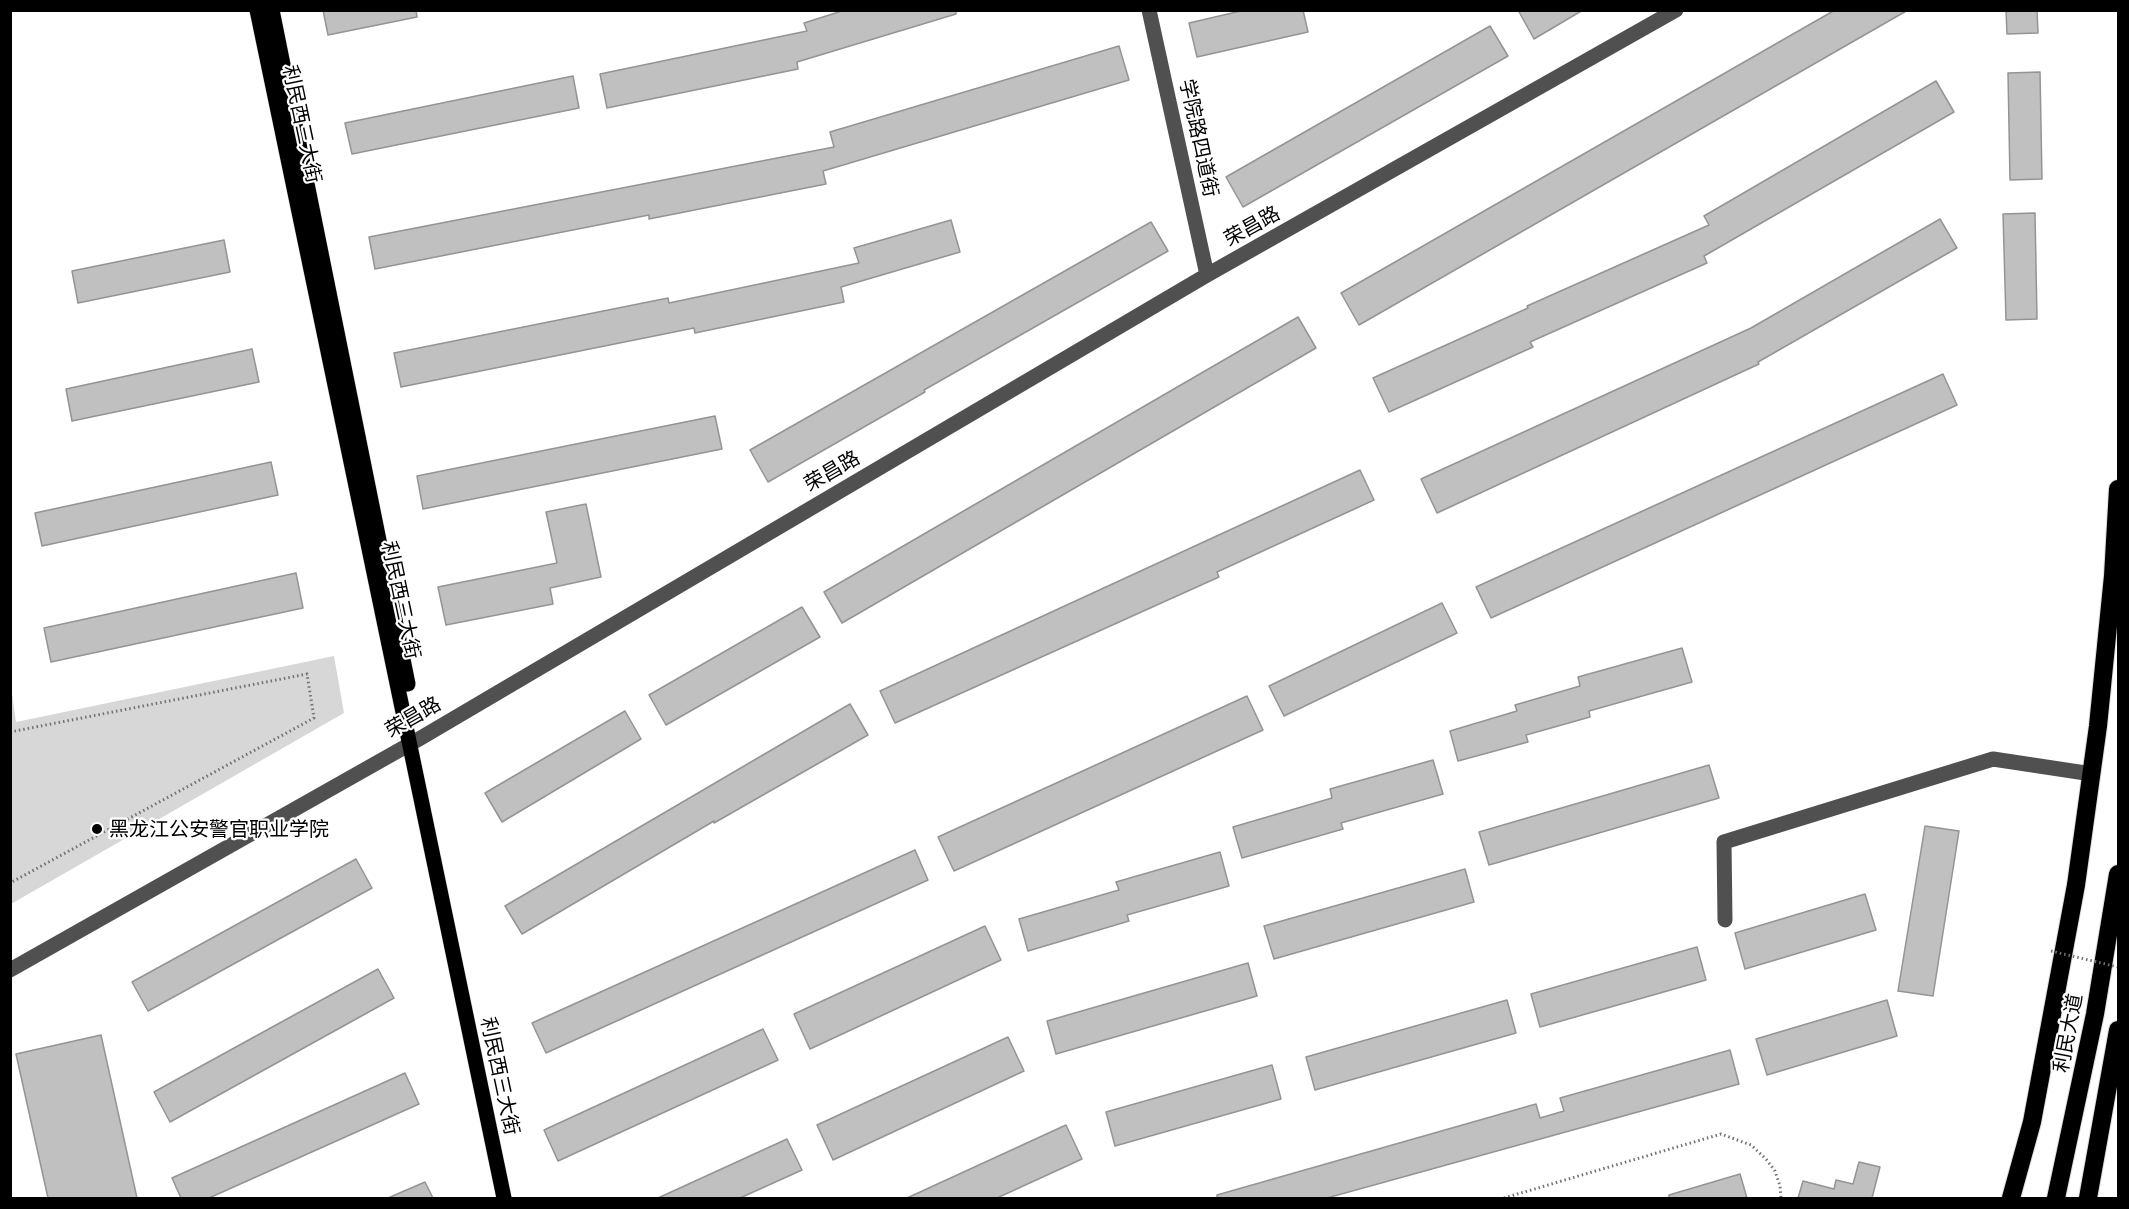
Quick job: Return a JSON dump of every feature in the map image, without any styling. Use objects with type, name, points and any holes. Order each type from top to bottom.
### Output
[{"type":"highway","points":[[2011,1198],[2032,1122],[2076,885],[2092,774],[2113,576],[2118,489]]},
{"type":"highway","name":"利民大道","points":[[2056,1198],[2088,1047],[2118,874]]},
{"type":"highway","points":[[2088,1198],[2118,1030]]},
{"type":"main road","name":"利民西三大街","points":[[257,10],[513,1198]]},
{"type":"main road","name":"利民西三大街","points":[[272,10],[504,1198]]},
{"type":"street","name":"学院路四道街","points":[[1149,10],[1207,275]]},
{"type":"street","name":"荣昌路","points":[[10,970],[414,741],[1207,275],[1676,10]]},
{"type":"street","points":[[1725,920],[1724,842],[1993,759],[2092,774]]},
{"type":"path","points":[[10,732],[307,674],[315,718],[10,883]]},
{"type":"path","points":[[2051,951],[2118,967]]},
{"type":"path","points":[[1504,1198],[1721,1134],[1751,1145],[1766,1159],[1775,1171],[1781,1198]]},
{"type":"shaded area","name":"黑龙江公安警官职业学院","points":[[334,656],[344,713],[11,904],[11,687],[16,722]]},
{"type":"building","points":[[323,10],[416,10],[417,17],[328,35]]},
{"type":"building","points":[[845,10],[956,10],[956,14],[797,62],[798,69],[607,108],[600,74],[807,31],[804,23]]},
{"type":"building","points":[[1245,10],[1303,10],[1308,32],[1197,57],[1189,23]]},
{"type":"building","points":[[1518,10],[1583,10],[1534,39]]},
{"type":"building","points":[[1835,10],[1908,10],[1359,325],[1341,293]]},
{"type":"building","points":[[2006,10],[2037,10],[2038,33],[2007,34]]},
{"type":"building","points":[[1490,26],[1508,56],[1243,207],[1226,177]]},
{"type":"building","points":[[1119,46],[1129,80],[823,171],[826,184],[649,219],[649,215],[375,269],[369,237],[834,147],[830,132]]},
{"type":"building","points":[[2040,72],[2042,179],[2010,180],[2008,73]]},
{"type":"building","points":[[573,76],[579,108],[352,154],[345,123]]},
{"type":"building","points":[[1936,81],[1954,112],[1704,256],[1707,263],[1530,342],[1533,347],[1389,412],[1373,378],[1709,225],[1704,216]]},
{"type":"building","points":[[2035,213],[2037,319],[2006,320],[2003,214]]},
{"type":"building","points":[[1940,219],[1957,248],[1758,362],[1759,364],[1437,513],[1421,479],[1751,328]]},
{"type":"building","points":[[951,220],[960,252],[841,287],[844,302],[695,333],[694,328],[401,387],[394,353],[668,298],[669,303],[859,263],[854,248]]},
{"type":"building","points":[[1151,222],[1168,251],[768,482],[750,450]]},
{"type":"building","points":[[224,240],[230,272],[78,303],[72,271]]},
{"type":"building","points":[[1298,317],[1316,348],[842,623],[824,592]]},
{"type":"building","points":[[252,349],[259,382],[72,421],[66,389]]},
{"type":"building","points":[[1943,374],[1957,405],[1491,618],[1476,587]]},
{"type":"building","points":[[715,416],[722,449],[423,509],[417,476]]},
{"type":"building","points":[[271,462],[278,495],[42,546],[35,513]]},
{"type":"building","points":[[1360,470],[1374,500],[1217,572],[1219,577],[895,723],[880,691]]},
{"type":"building","points":[[586,504],[601,577],[550,588],[553,604],[446,625],[438,587],[557,563],[546,512]]},
{"type":"building","points":[[296,573],[303,608],[51,662],[44,628]]},
{"type":"building","points":[[1442,603],[1457,633],[1284,716],[1269,686]]},
{"type":"building","points":[[802,607],[820,637],[666,725],[649,695]]},
{"type":"building","points":[[1682,648],[1692,682],[1589,711],[1590,717],[1526,735],[1528,742],[1458,761],[1450,731],[1517,711],[1515,705],[1580,686],[1578,677]]},
{"type":"building","points":[[1247,696],[1263,730],[954,871],[938,837]]},
{"type":"building","points":[[850,704],[868,735],[714,823],[714,821],[522,934],[505,906]]},
{"type":"building","points":[[625,711],[641,739],[502,822],[485,793]]},
{"type":"building","points":[[1433,760],[1443,794],[1341,823],[1343,829],[1242,858],[1233,827],[1332,798],[1330,789]]},
{"type":"building","points":[[1709,765],[1719,798],[1489,865],[1479,832]]},
{"type":"building","points":[[1925,826],[1959,831],[1933,996],[1898,991]]},
{"type":"building","points":[[915,850],[928,880],[546,1053],[532,1023]]},
{"type":"building","points":[[1220,852],[1229,886],[1127,915],[1129,921],[1028,951],[1019,919],[1119,890],[1116,882]]},
{"type":"building","points":[[356,859],[372,888],[148,1011],[132,982]]},
{"type":"building","points":[[1465,869],[1474,902],[1274,959],[1264,926]]},
{"type":"building","points":[[1865,894],[1876,930],[1745,969],[1735,933]]},
{"type":"building","points":[[985,926],[1001,960],[810,1049],[794,1014]]},
{"type":"building","points":[[1697,947],[1706,980],[1540,1027],[1531,994]]},
{"type":"building","points":[[1248,963],[1257,996],[1056,1054],[1047,1021]]},
{"type":"building","points":[[378,969],[394,998],[170,1122],[154,1092]]},
{"type":"building","points":[[1507,1000],[1516,1033],[1315,1090],[1306,1057]]},
{"type":"building","points":[[1887,1000],[1897,1036],[1767,1075],[1756,1039]]},
{"type":"building","points":[[763,1029],[778,1060],[558,1161],[544,1130]]},
{"type":"building","points":[[101,1035],[137,1198],[48,1198],[16,1054]]},
{"type":"building","points":[[1008,1037],[1024,1071],[833,1160],[817,1125]]},
{"type":"building","points":[[1730,1050],[1739,1084],[1327,1198],[1217,1198],[1217,1195],[1536,1104],[1540,1118],[1564,1111],[1560,1098]]},
{"type":"building","points":[[1272,1065],[1281,1099],[1115,1146],[1106,1112]]},
{"type":"building","points":[[405,1073],[419,1104],[209,1198],[181,1198],[172,1178]]},
{"type":"building","points":[[1066,1125],[1082,1159],[997,1198],[907,1198]]},
{"type":"building","points":[[787,1139],[802,1170],[740,1198],[658,1198]]},
{"type":"building","points":[[1859,1162],[1880,1167],[1872,1198],[1798,1198],[1803,1181],[1834,1189],[1836,1180],[1853,1184]]},
{"type":"building","points":[[1740,1174],[1747,1198],[1669,1198],[1669,1195]]},
{"type":"building","points":[[425,1182],[433,1198],[388,1198]]},
{"type":"place","name":"黑龙江公安警官职业学院","points":[[97,829]]}]
